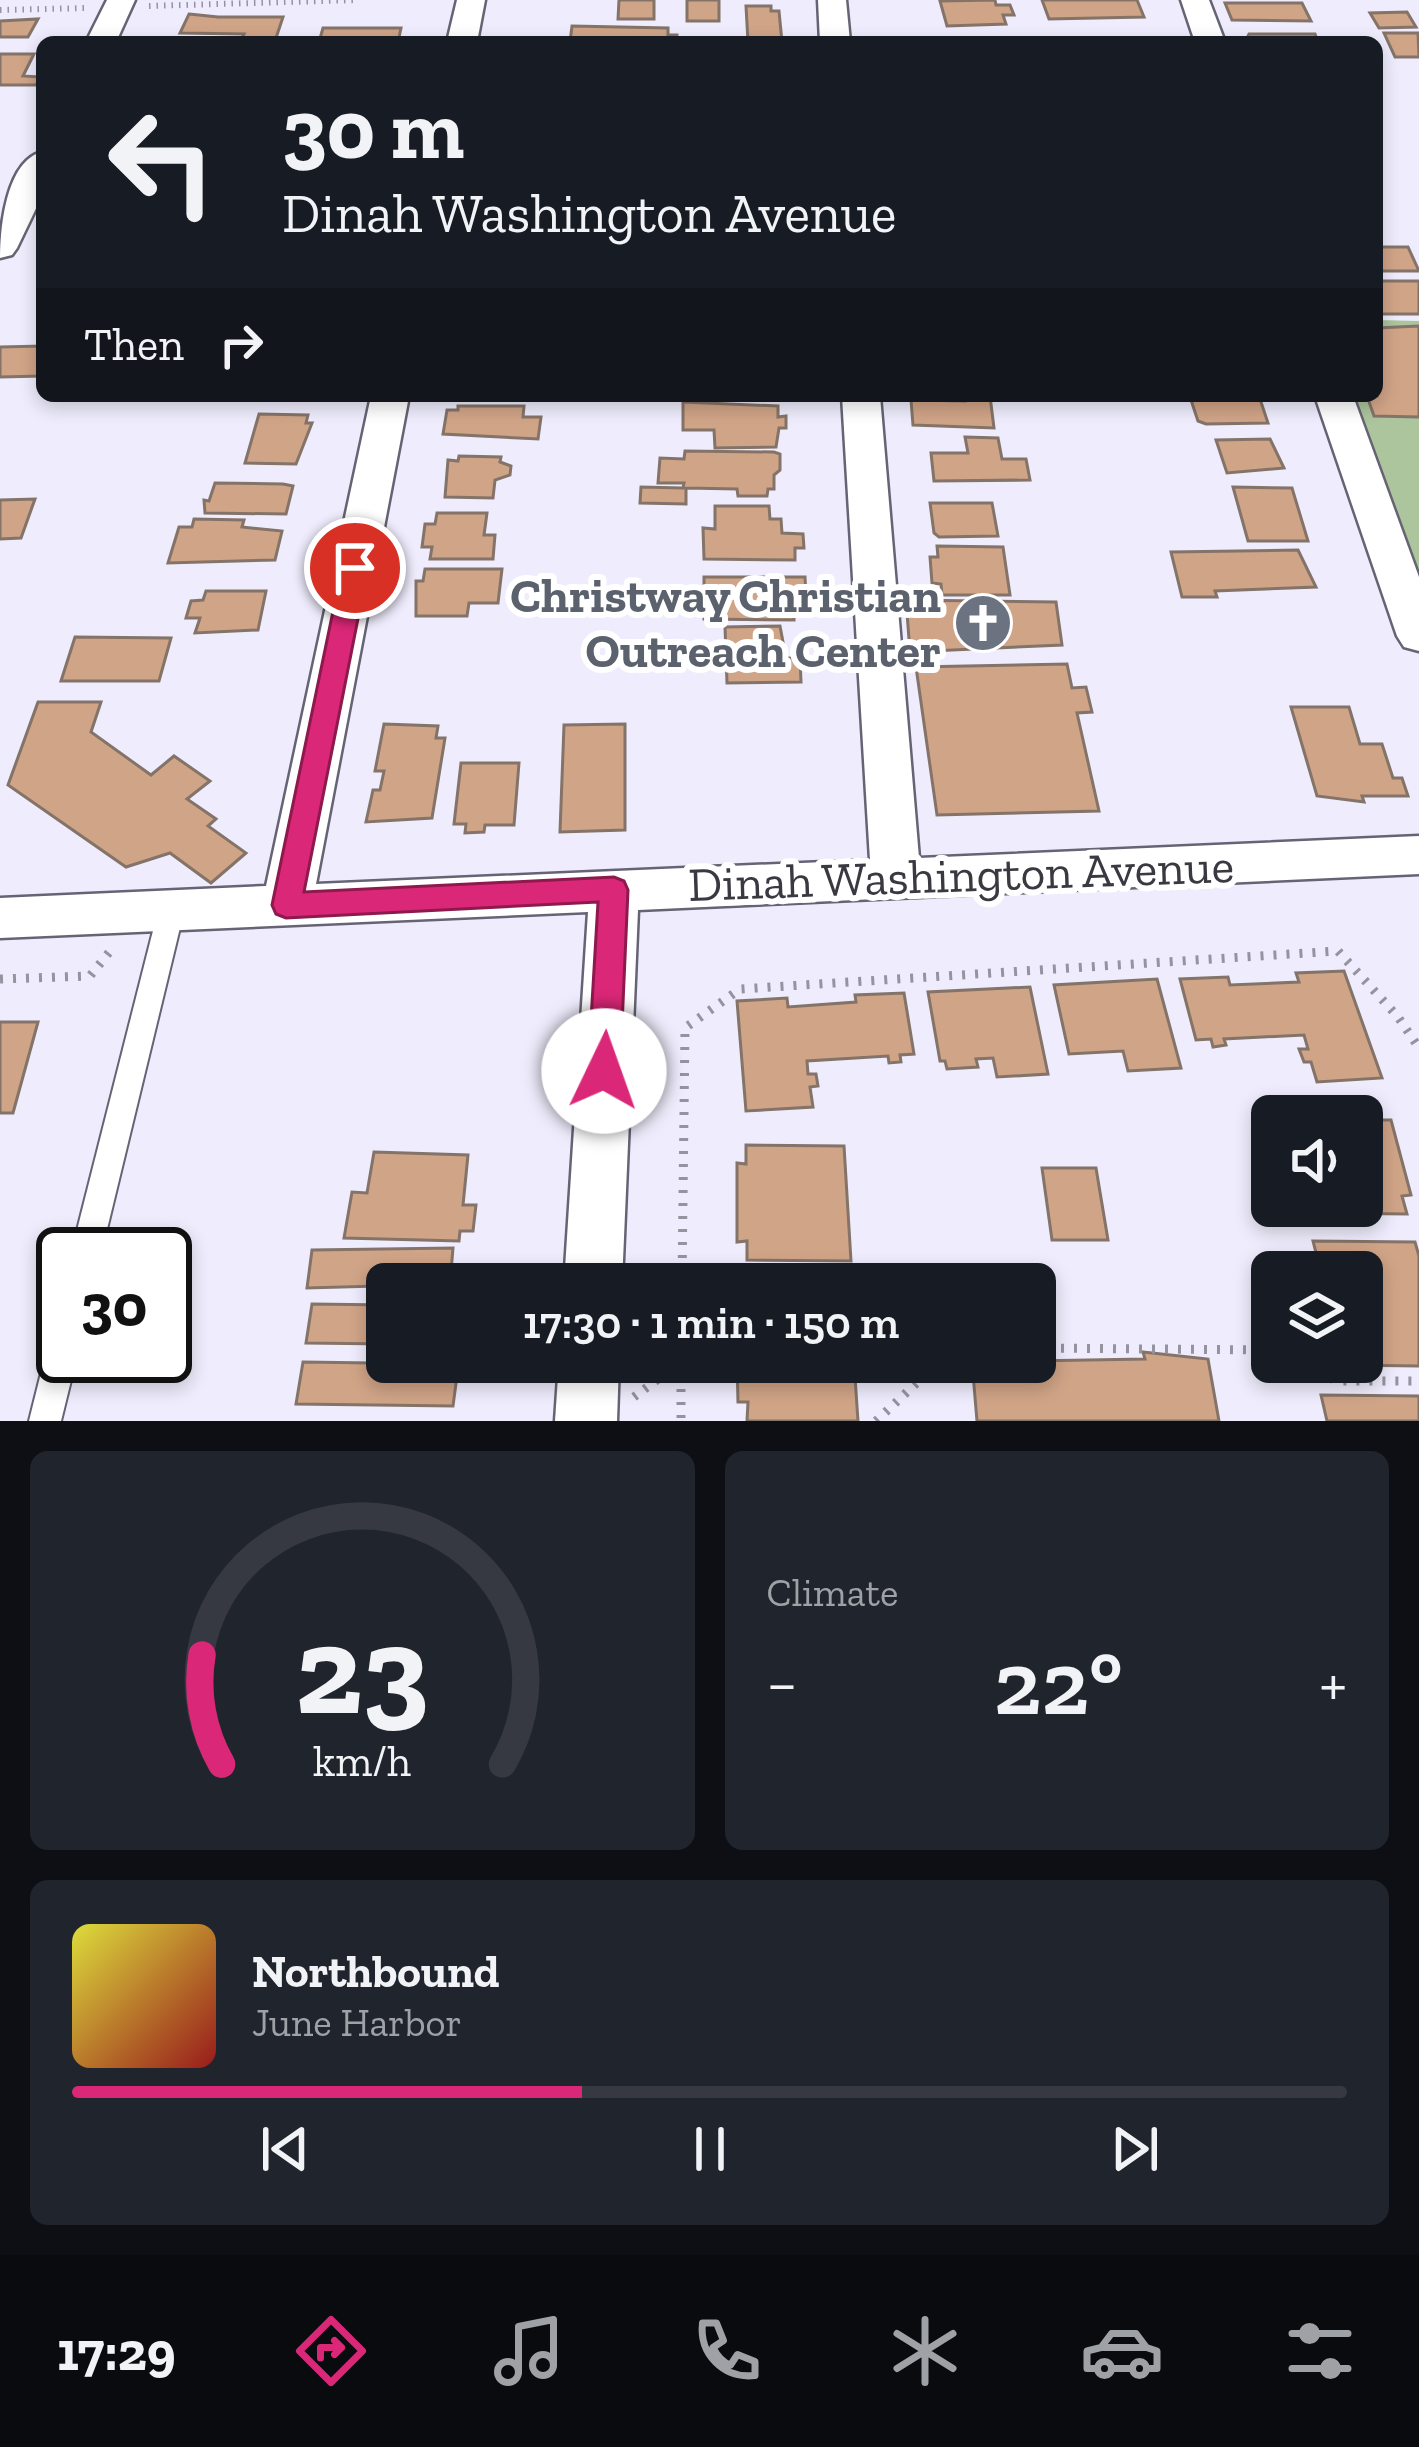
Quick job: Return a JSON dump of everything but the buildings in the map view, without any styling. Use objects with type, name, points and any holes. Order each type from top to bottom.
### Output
[{"type":"street","points":[[463,36],[471,0]]},
{"type":"street","points":[[832,0],[835,36]]},
{"type":"street","points":[[1195,0],[1208,36]]},
{"type":"street","points":[[104,36],[120,3]]},
{"type":"street","points":[[0,248],[36,174]]},
{"type":"street","points":[[286,905],[389,402]]},
{"type":"street","points":[[861,402],[896,878]]},
{"type":"street","points":[[1336,402],[1419,636]]},
{"type":"street","name":"Dinah Washington Avenue","points":[[0,918],[1419,855]]},
{"type":"street","points":[[594,1263],[614,890]]},
{"type":"street","points":[[586,1421],[588,1383]]},
{"type":"lane","points":[[93,1227],[171,911]]},
{"type":"lane","points":[[45,1421],[54,1383]]},
{"type":"path","points":[[0,10],[120,3],[357,0]]},
{"type":"path","points":[[682,1263],[685,1028],[740,989],[1337,951],[1399,1017],[1419,1048]]},
{"type":"path","points":[[1056,1348],[1251,1350]]},
{"type":"path","points":[[1383,1381],[1419,1381]]},
{"type":"path","points":[[681,1421],[682,1383]]},
{"type":"path","points":[[876,1421],[917,1383]]},
{"type":"green space","points":[[1383,320],[1419,321],[1419,594],[1348,402],[1383,402]]},
{"type":"place","name":"Christway Christian Outreach Center","points":[[983,623]]},
{"type":"route","points":[[355,568],[286,905],[614,890],[604,1071]]}]
